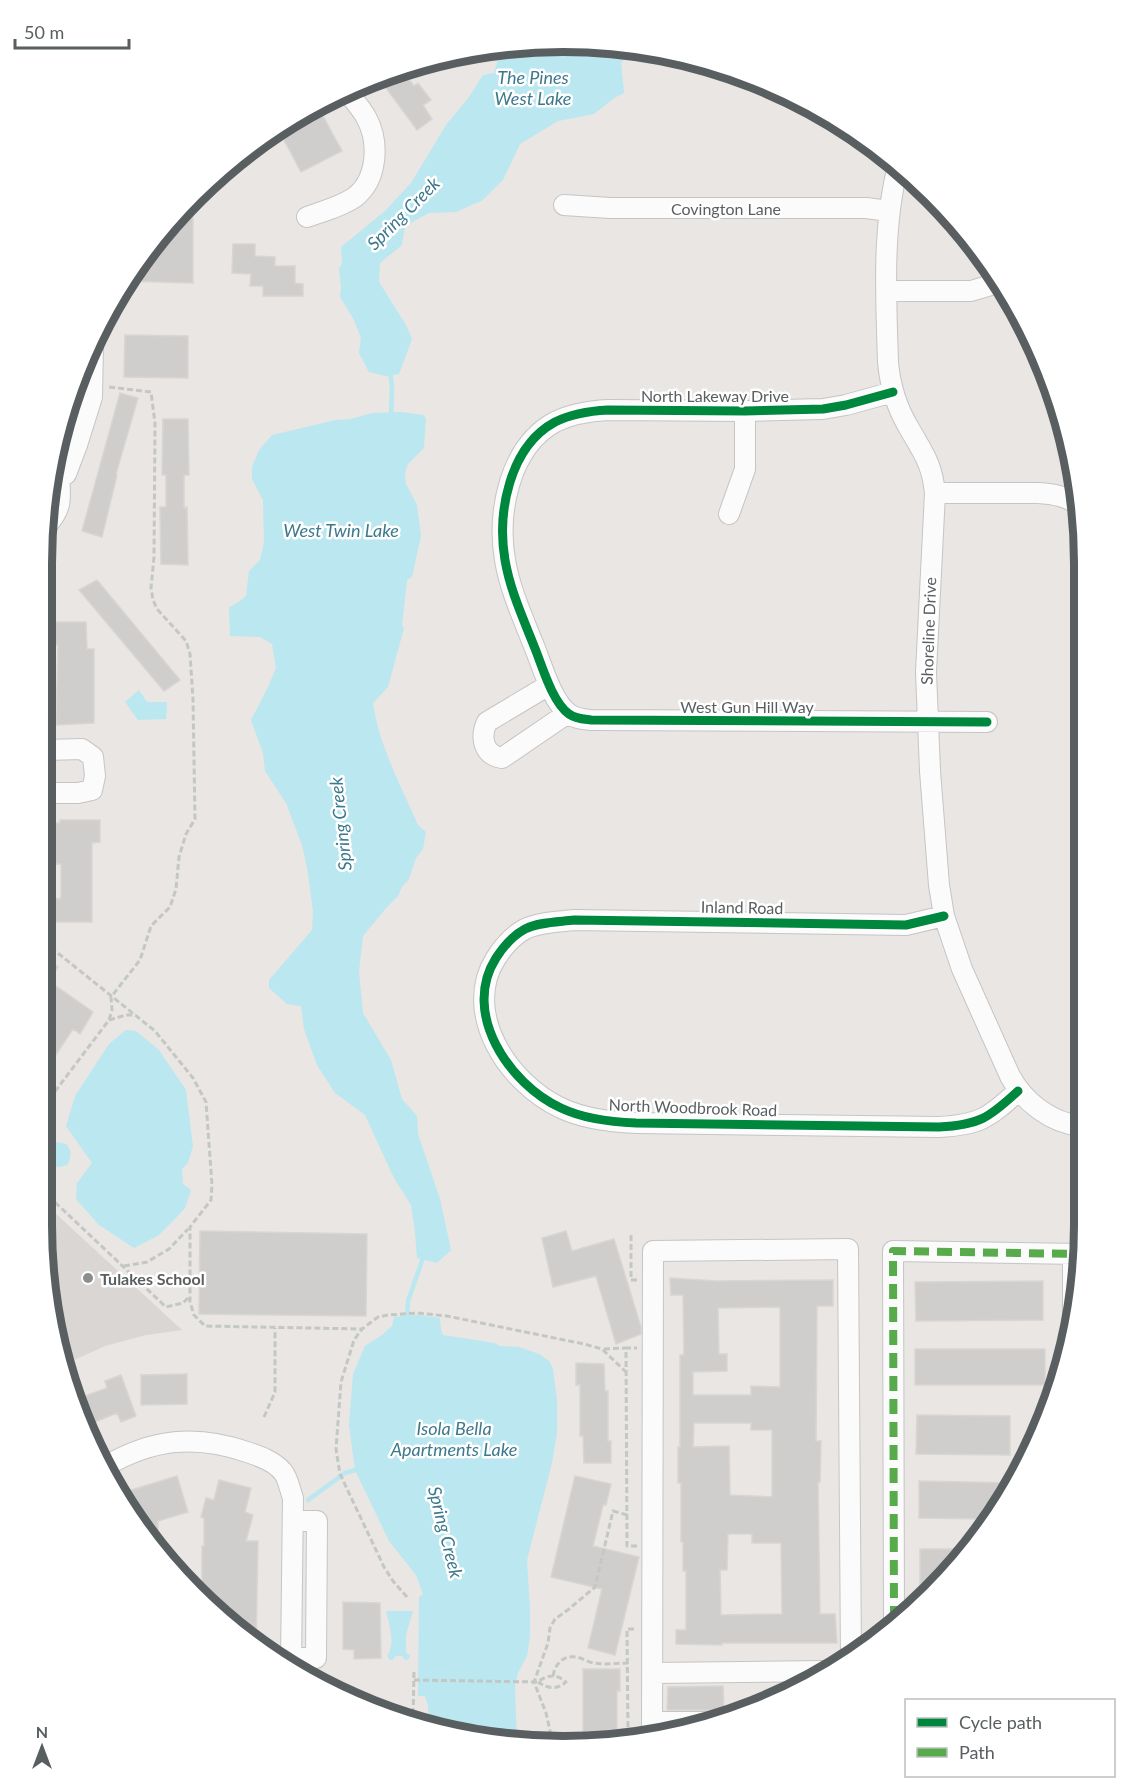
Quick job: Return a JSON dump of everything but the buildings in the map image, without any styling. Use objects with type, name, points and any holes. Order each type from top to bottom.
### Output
[{"type":"street","points":[[307,217],[343,204],[356,196],[371,176],[374,161],[371,129],[366,117],[352,98]]},
{"type":"street","name":"Shoreline Drive","points":[[896,176],[889,211],[888,362],[893,392],[908,428],[925,453],[934,477],[935,493],[926,672],[927,722],[939,885],[944,916],[962,969],[1018,1090]]},
{"type":"street","name":"Covington Lane","points":[[564,205],[610,208],[866,208],[889,211]]},
{"type":"street","points":[[887,291],[971,291],[991,285]]},
{"type":"street","points":[[60,477],[66,474],[92,397],[93,364]]},
{"type":"street","name":"North Lakeway Drive","points":[[549,685],[511,586],[502,528],[507,495],[515,469],[526,449],[540,433],[569,416],[588,412],[823,409],[893,392]]},
{"type":"street","points":[[729,514],[745,469],[745,411]]},
{"type":"street","points":[[55,517],[61,498],[58,489]]},
{"type":"street","points":[[935,493],[1038,493],[1054,494],[1070,500]]},
{"type":"street","points":[[549,685],[558,702],[568,713],[502,758],[496,757],[486,748],[482,736],[487,722],[549,685]]},
{"type":"street","name":"West Gun Hill Way","points":[[568,713],[577,718],[591,720],[987,722]]},
{"type":"street","points":[[52,750],[82,749],[93,757],[95,776],[92,790],[78,793],[52,793]]},
{"type":"street","name":"Inland Road","points":[[539,924],[574,920],[906,925],[944,916]]},
{"type":"street","name":"North Woodbrook Road","points":[[539,924],[513,937],[494,962],[484,993],[485,1012],[489,1030],[512,1068],[527,1085],[560,1108],[599,1120],[636,1123],[939,1127],[963,1126],[982,1119],[999,1109],[1018,1090]]},
{"type":"street","points":[[1018,1090],[1041,1111],[1057,1120],[1074,1125]]},
{"type":"street","points":[[652,1728],[653,1251],[848,1250],[850,1648]]},
{"type":"street","points":[[894,1615],[893,1251],[1073,1254]]},
{"type":"street","points":[[111,1463],[124,1455],[162,1444],[190,1440],[225,1444],[265,1458],[283,1472],[292,1498],[293,1521],[291,1657]]},
{"type":"street","points":[[652,1673],[813,1671]]},
{"type":"path","points":[[52,1095],[109,1020],[112,1010],[111,997],[140,960],[151,926],[170,907],[176,889],[179,857],[186,834],[195,819],[190,654],[186,641],[157,609],[151,588],[154,557],[155,423],[151,392],[93,387]]},
{"type":"path","points":[[52,833],[54,860],[52,867]]},
{"type":"path","points":[[52,948],[155,1031],[193,1078],[206,1102],[211,1200],[169,1249],[147,1262],[124,1266]]},
{"type":"path","points":[[109,1020],[126,1015],[136,1015]]},
{"type":"path","points":[[52,1199],[166,1307],[183,1303],[190,1296]]},
{"type":"path","points":[[190,1227],[190,1296],[194,1315],[205,1326],[362,1329]]},
{"type":"path","points":[[631,1235],[631,1280],[644,1280]]},
{"type":"path","points":[[407,1597],[384,1567],[340,1473],[336,1449],[341,1382],[354,1340],[362,1329],[378,1317],[417,1313],[447,1316],[602,1349],[644,1348]]},
{"type":"path","points":[[264,1417],[274,1392],[275,1328]]},
{"type":"path","points":[[626,1348],[627,1545],[638,1545],[642,1550]]},
{"type":"path","points":[[602,1349],[626,1372]]},
{"type":"path","points":[[551,1736],[536,1682],[548,1643],[550,1628],[555,1619],[595,1587],[614,1511],[627,1515]]},
{"type":"path","points":[[628,1732],[627,1629],[642,1627]]},
{"type":"path","points":[[553,1676],[558,1662],[566,1658],[575,1657],[594,1663],[627,1663]]},
{"type":"path","points":[[413,1713],[414,1670]]},
{"type":"path","points":[[414,1680],[536,1682],[550,1688],[557,1688],[566,1682],[561,1678],[548,1676],[536,1682]]},
{"type":"shaded area","name":"Tulakes School","points":[[52,1210],[182,1330],[146,1335],[105,1346],[71,1361],[57,1292]]},
{"type":"water","name":"The Pines West Lake","points":[[564,52],[629,57],[621,62],[624,93],[594,114],[558,121],[520,144],[503,180],[483,200],[456,212],[429,213],[405,226],[402,245],[380,263],[379,282],[406,325],[412,339],[399,374],[385,376],[369,372],[359,353],[361,338],[354,320],[340,297],[341,247],[385,211],[411,183],[446,125],[469,97],[483,75],[494,73],[499,57]]},
{"type":"water","name":"West Twin Lake","points":[[402,412],[423,415],[426,418],[424,448],[408,464],[405,473],[406,484],[417,505],[421,536],[412,577],[407,580],[402,626],[404,628],[388,687],[373,703],[380,735],[391,766],[418,825],[426,832],[423,849],[416,858],[409,879],[398,896],[363,936],[359,972],[363,1013],[391,1060],[402,1099],[417,1116],[418,1134],[440,1199],[451,1250],[437,1263],[417,1258],[411,1205],[394,1178],[365,1115],[335,1093],[317,1065],[304,1029],[301,1006],[287,1004],[269,988],[269,980],[312,930],[313,912],[302,845],[286,803],[265,771],[263,753],[251,720],[276,668],[272,644],[260,637],[230,636],[229,607],[246,596],[249,571],[260,560],[264,542],[263,500],[252,479],[252,467],[259,450],[272,435],[372,413]]},
{"type":"water","points":[[139,690],[147,702],[167,702],[166,719],[138,720],[125,702]]},
{"type":"water","points":[[126,1030],[136,1031],[159,1050],[186,1090],[193,1146],[188,1163],[182,1169],[183,1184],[191,1190],[185,1208],[159,1235],[134,1248],[99,1225],[76,1199],[77,1183],[92,1163],[66,1126],[75,1096],[109,1044]]},
{"type":"water","points":[[52,1141],[66,1144],[70,1154],[68,1164],[56,1167],[52,1165]]},
{"type":"water","name":"Isola Bella Apartments Lake","points":[[418,1315],[440,1318],[443,1335],[494,1343],[500,1346],[519,1347],[539,1354],[549,1361],[553,1369],[557,1400],[557,1433],[552,1463],[527,1560],[530,1637],[527,1656],[518,1673],[515,1686],[517,1734],[464,1727],[429,1718],[425,1696],[418,1696],[419,1597],[423,1594],[416,1575],[389,1541],[355,1470],[349,1425],[353,1374],[365,1346],[392,1326],[394,1317]]},
{"type":"water","points":[[386,1611],[413,1611],[406,1635],[406,1653],[410,1655],[409,1659],[405,1660],[402,1656],[395,1656],[393,1660],[390,1660],[387,1656],[391,1640]]},
{"type":"waterway","name":"Spring Creek","points":[[390,371],[391,417]]},
{"type":"waterway","name":"Spring Creek","points":[[407,1322],[408,1301],[424,1255]]},
{"type":"waterway","points":[[308,1500],[345,1473],[359,1469]]},
{"type":"marked path","points":[[894,1615],[893,1251],[1073,1254]]},
{"type":"marked path","points":[[1073,1254],[1073,1259]]},
{"type":"cycle path","points":[[893,392],[823,409],[608,410],[580,413],[555,422],[539,433],[527,448],[517,464],[510,483],[503,522],[505,560],[510,582],[544,673],[557,701],[569,714],[577,718],[591,720],[987,722]]},
{"type":"cycle path","points":[[944,916],[906,925],[574,920],[536,925],[516,935],[496,958],[487,979],[484,1001],[487,1023],[496,1045],[508,1064],[542,1097],[570,1112],[607,1121],[939,1127],[974,1122],[983,1118],[999,1108],[1018,1091]]},
{"type":"place","name":"Tulakes School","points":[[88,1278]]}]
